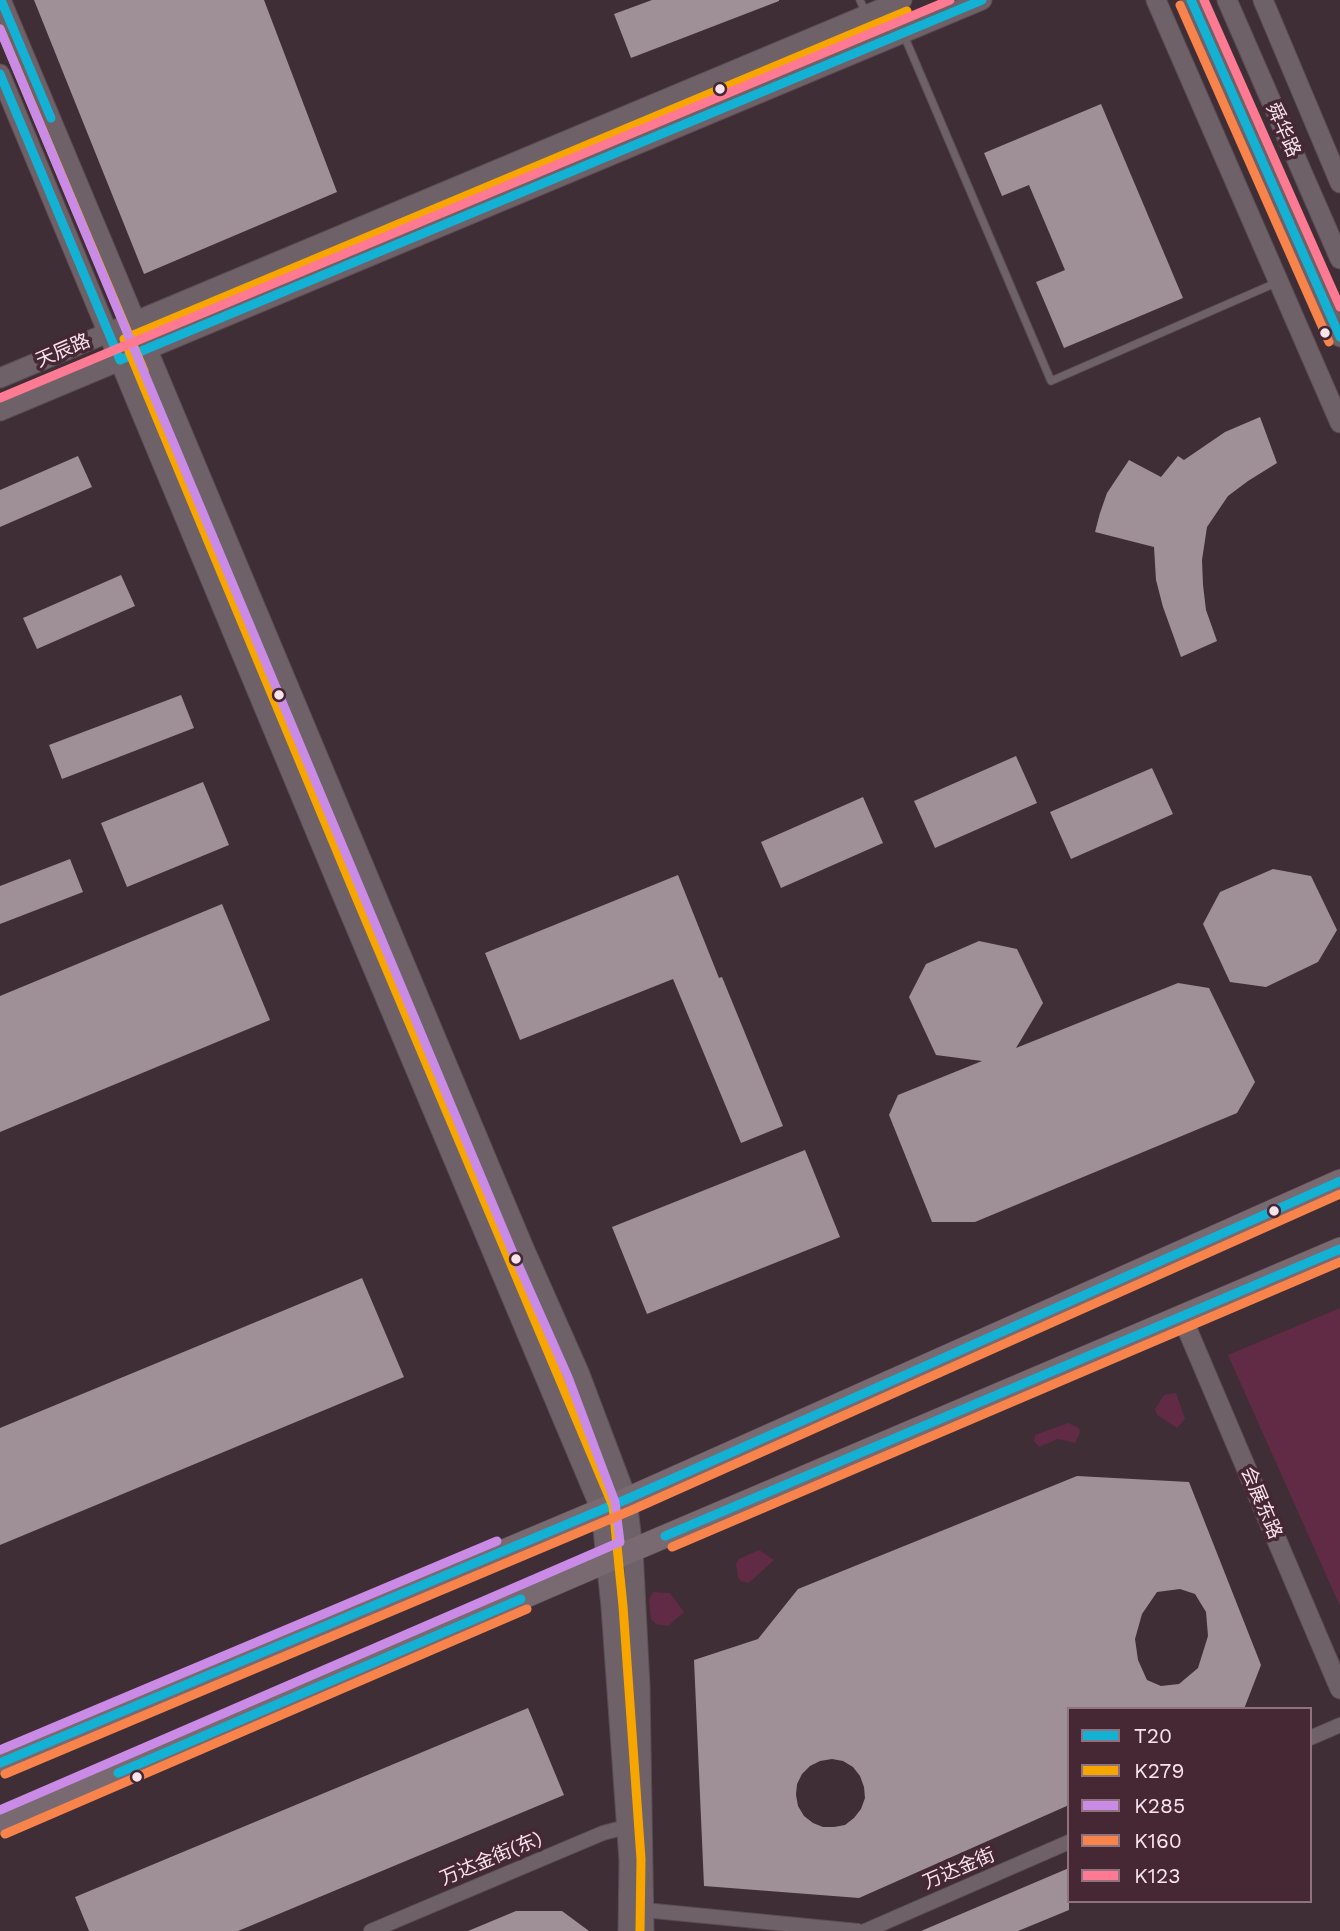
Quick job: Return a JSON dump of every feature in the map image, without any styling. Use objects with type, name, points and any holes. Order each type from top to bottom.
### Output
[{"type":"main road","points":[[1,0],[579,1372],[627,1499],[633,1550],[640,1686],[644,1931]]},
{"type":"main road","name":"天辰路","points":[[0,378],[863,8],[902,0]]},
{"type":"main road","name":"天辰路","points":[[0,411],[902,31],[982,0]]},
{"type":"main road","points":[[1156,0],[1340,423]]},
{"type":"main road","name":"舜华路","points":[[1191,0],[1340,337]]},
{"type":"main road","name":"舜华路","points":[[1227,0],[1340,259]]},
{"type":"main road","points":[[1263,0],[1340,183]]},
{"type":"main road","points":[[0,74],[601,1510],[629,1860],[628,1931]]},
{"type":"main road","points":[[0,1763],[627,1499],[1340,1181]]},
{"type":"main road","points":[[0,1823],[1340,1249]]},
{"type":"main road","name":"会展东路","points":[[1182,1317],[1340,1689]]},
{"type":"street","points":[[1312,1737],[1340,1725]]},
{"type":"street","name":"万达金街(东)","points":[[371,1931],[603,1833],[626,1827]]},
{"type":"street","name":"万达金街","points":[[864,1931],[1067,1843]]},
{"type":"street","points":[[644,1910],[858,1931]]},
{"type":"lane","points":[[902,31],[1051,381],[1278,282]]},
{"type":"shaded area","points":[[1340,1308],[1340,1606],[1228,1355]]},
{"type":"shaded area","points":[[1176,1393],[1185,1419],[1177,1428],[1157,1415],[1155,1409],[1164,1395]]},
{"type":"shaded area","points":[[1068,1423],[1079,1428],[1075,1443],[1058,1439],[1039,1447],[1034,1441],[1035,1435]]},
{"type":"shaded area","points":[[759,1550],[774,1560],[748,1583],[741,1581],[736,1564],[739,1559]]},
{"type":"shaded area","points":[[653,1592],[670,1593],[684,1612],[668,1626],[656,1624],[651,1619],[649,1600]]},
{"type":"building","points":[[34,0],[264,0],[337,192],[144,274]]},
{"type":"building","points":[[652,0],[779,1],[631,58],[614,14]]},
{"type":"building","points":[[1101,104],[1183,298],[1064,348],[1036,282],[1065,270],[1029,185],[1002,196],[984,153]]},
{"type":"building","points":[[1260,417],[1277,463],[1228,496],[1207,527],[1202,560],[1203,585],[1206,610],[1217,641],[1181,657],[1156,580],[1154,547],[1095,532],[1100,513],[1107,493],[1129,460],[1161,477],[1178,456],[1184,460],[1225,432]]},
{"type":"building","points":[[78,456],[92,487],[0,527],[0,490]]},
{"type":"building","points":[[121,575],[135,606],[37,649],[23,618]]},
{"type":"building","points":[[181,695],[194,728],[62,779],[49,745]]},
{"type":"building","points":[[1016,756],[1037,803],[935,848],[914,801]]},
{"type":"building","points":[[1152,768],[1173,814],[1071,859],[1050,812]]},
{"type":"building","points":[[203,782],[229,845],[127,887],[101,823]]},
{"type":"building","points":[[863,797],[883,843],[781,888],[761,842]]},
{"type":"building","points":[[70,859],[83,892],[0,924],[0,886]]},
{"type":"building","points":[[1273,869],[1311,876],[1337,930],[1318,962],[1266,987],[1230,982],[1203,924],[1220,892]]},
{"type":"building","points":[[678,875],[783,1126],[741,1143],[673,979],[520,1040],[485,953]]},
{"type":"building","points":[[222,904],[270,1020],[0,1132],[0,996]]},
{"type":"building","points":[[979,941],[1017,949],[1043,1003],[1016,1048],[1178,983],[1209,988],[1255,1082],[1237,1113],[975,1222],[932,1222],[889,1115],[898,1095],[982,1061],[936,1055],[909,997],[926,964]]},
{"type":"building","points":[[805,1150],[840,1237],[647,1314],[612,1227]]},
{"type":"building","points":[[362,1278],[404,1377],[0,1545],[0,1428]]},
{"type":"building","points":[[1077,1476],[1189,1482],[1261,1665],[1245,1707],[1067,1707],[1067,1806],[859,1898],[704,1886],[694,1660],[758,1639],[798,1589]],"holes":[[[1180,1589],[1195,1594],[1206,1612],[1208,1636],[1198,1668],[1179,1684],[1161,1686],[1147,1680],[1138,1660],[1135,1639],[1142,1614],[1157,1592]],[[832,1759],[853,1767],[860,1776],[865,1798],[861,1809],[845,1825],[823,1827],[804,1816],[798,1806],[797,1784],[810,1766]]]},
{"type":"building","points":[[528,1708],[564,1795],[238,1931],[89,1931],[75,1897]]},
{"type":"building","points":[[1067,1869],[1069,1910],[1018,1931],[921,1931]]},
{"type":"building","points":[[516,1911],[562,1911],[589,1931],[468,1931]]},
{"type":"transit line","name":"T20","points":[[1,0],[51,118]]},
{"type":"transit line","name":"K123","points":[[0,398],[950,0]]},
{"type":"transit line","name":"T20","points":[[0,74],[120,360],[982,0]]},
{"type":"transit line","name":"T20","points":[[1191,0],[1340,337]]},
{"type":"transit line","name":"K123","points":[[1204,0],[1340,307]]},
{"type":"transit line","name":"K160","points":[[1180,5],[1329,342]]},
{"type":"transit line","name":"K279","points":[[640,1931],[641,1859],[613,1506],[124,339],[907,11]]},
{"type":"transit line","name":"K279","points":[[0,29],[144,371]]},
{"type":"transit line","name":"K285","points":[[0,29],[513,1253],[568,1377],[615,1502],[620,1542],[0,1810]]},
{"type":"transit line","name":"T20","points":[[0,1763],[627,1499],[1340,1181]]},
{"type":"transit line","name":"K160","points":[[5,1774],[632,1510],[1340,1194]]},
{"type":"transit line","name":"T20","points":[[665,1536],[1340,1249]]},
{"type":"transit line","name":"K160","points":[[672,1547],[1340,1262]]},
{"type":"transit line","name":"K285","points":[[0,1750],[497,1541]]},
{"type":"transit line","name":"T20","points":[[118,1773],[521,1599]]},
{"type":"transit line","name":"K160","points":[[5,1834],[527,1609]]}]
